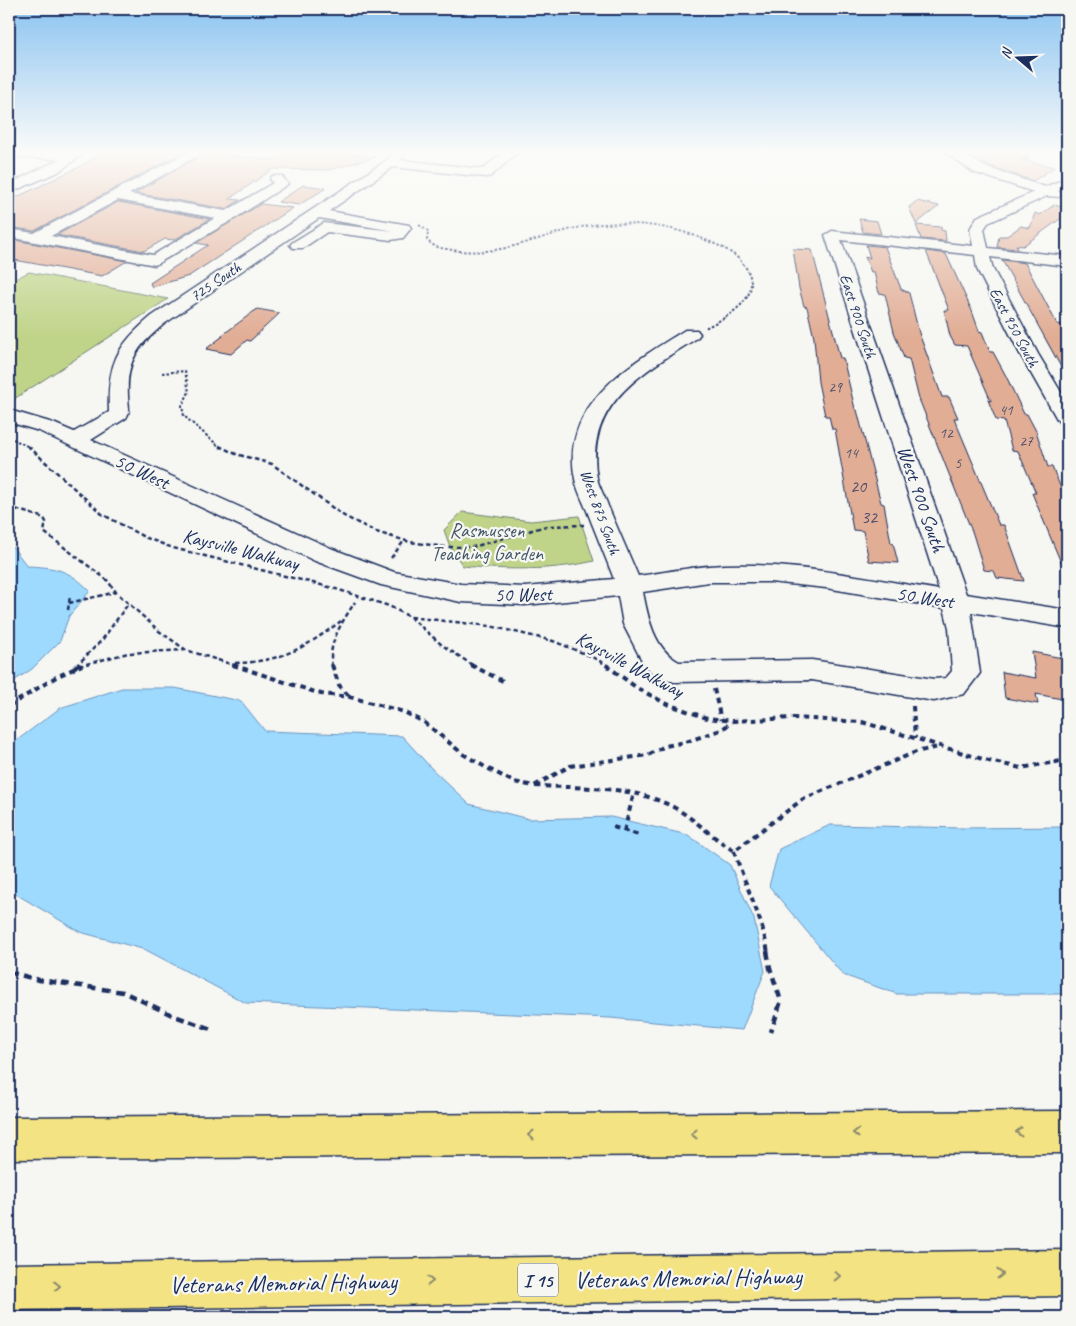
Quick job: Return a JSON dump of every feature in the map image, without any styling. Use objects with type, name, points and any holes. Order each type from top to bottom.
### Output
[{"type":"highway","points":[[9,1138],[1067,1132]]},
{"type":"highway","name":"Veterans Memorial Highway","points":[[9,1287],[1067,1273]]},
{"type":"street","points":[[36,238],[85,213]]},
{"type":"street","points":[[212,213],[229,216]]},
{"type":"street","points":[[9,232],[155,260],[234,213]]},
{"type":"street","points":[[289,252],[324,228],[391,236],[398,235],[404,230],[403,227],[393,225],[317,213]]},
{"type":"street","name":"725 South","points":[[75,440],[119,414],[117,384],[121,361],[128,348],[141,334],[158,320],[317,213]]},
{"type":"street","name":"East 950 South","points":[[1005,213],[980,225],[980,251],[984,269],[1059,389],[1067,419]]},
{"type":"street","name":"East 900 South","points":[[886,396],[832,235],[980,251]]},
{"type":"street","points":[[980,251],[1067,261]]},
{"type":"street","name":"West 875 South","points":[[691,334],[616,385],[593,415],[587,429],[583,461],[586,479],[629,586],[636,624],[652,654],[660,665],[674,672],[689,673],[709,670]]},
{"type":"street","name":"West 900 South","points":[[709,670],[812,670],[934,690],[954,687],[966,673],[962,628],[956,602],[886,396]]},
{"type":"street","name":"50 West","points":[[9,416],[46,427],[324,555],[390,579],[462,593],[525,596],[629,586],[709,574],[770,574],[826,580],[1067,619]]},
{"type":"path","points":[[393,225],[403,223],[417,224],[428,231],[427,240],[430,244],[461,250],[489,250],[528,244],[561,231],[604,224],[656,228],[703,238],[743,262],[750,276],[751,284],[743,305],[719,321],[691,334]]},
{"type":"path","points":[[162,373],[185,371],[184,379],[190,392],[189,398],[182,406],[184,416],[216,445],[236,454],[270,462],[313,490],[331,507],[359,525],[404,541],[464,548],[511,539],[547,526],[564,524],[605,527]]},
{"type":"path","name":"Kaysville Walkway","points":[[9,437],[30,447],[102,514],[144,537],[173,548],[333,588],[389,606],[410,617],[490,626],[553,641],[588,655],[615,670],[637,688],[667,704],[707,718],[733,721],[794,718],[862,722],[989,761],[1021,768],[1067,760]]},
{"type":"path","points":[[9,507],[44,518],[46,522],[44,532],[93,569],[128,604],[159,631],[186,650]]},
{"type":"path","points":[[392,558],[404,541]]},
{"type":"path","points":[[69,603],[116,592]]},
{"type":"path","points":[[68,610],[70,596]]},
{"type":"path","points":[[350,697],[338,686],[331,659],[333,643],[341,621],[355,602]]},
{"type":"path","points":[[72,670],[102,640],[128,604]]},
{"type":"path","points":[[410,617],[448,650],[482,673],[503,681]]},
{"type":"path","points":[[231,663],[256,663],[297,653],[341,621]]},
{"type":"path","points":[[9,706],[72,670],[126,653],[149,649],[186,650],[231,663],[321,694],[350,697],[404,712],[424,722],[463,754],[514,782],[534,786],[634,793],[654,797],[676,808],[720,843],[734,851],[742,876],[755,903],[781,1002],[771,1032]]},
{"type":"path","points":[[709,670],[721,720]]},
{"type":"path","points":[[913,706],[915,738]]},
{"type":"path","points":[[534,786],[570,766],[648,755],[665,746],[686,742],[721,730],[733,721]]},
{"type":"path","points":[[734,851],[746,840],[779,819],[803,799],[916,752],[939,746]]},
{"type":"path","points":[[624,831],[634,793]]},
{"type":"path","points":[[613,827],[639,835]]},
{"type":"path","points":[[9,972],[38,980],[123,992],[172,1015],[210,1029]]},
{"type":"green space","points":[[29,272],[168,299],[14,399],[9,398],[9,282]]},
{"type":"green space","name":"Rasmussen Teaching Garden","points":[[462,512],[531,521],[579,516],[594,561],[561,567],[528,569],[463,566],[450,547],[444,530]]},
{"type":"water","points":[[9,542],[27,566],[46,567],[62,571],[76,578],[90,591],[69,616],[60,641],[32,669],[9,684]]},
{"type":"water","points":[[122,688],[175,688],[241,701],[265,731],[402,736],[433,770],[469,804],[529,819],[611,817],[688,835],[730,865],[754,919],[765,971],[742,1030],[610,1018],[246,1003],[146,950],[80,932],[9,890],[9,748],[60,708]]},
{"type":"water","points":[[830,825],[963,828],[1067,827],[1067,994],[897,994],[843,975],[769,886],[779,849]]},
{"type":"building","points":[[9,213],[68,213],[34,231],[9,227]]},
{"type":"building","points":[[98,213],[177,213],[210,219],[174,240],[165,239],[144,251],[57,235]]},
{"type":"building","points":[[246,213],[286,213],[189,276],[152,287],[150,283],[208,245],[196,243]]},
{"type":"building","points":[[911,213],[930,213],[916,224]]},
{"type":"building","points":[[1035,213],[1040,215],[1043,213],[1067,213],[1023,246],[1016,245],[1018,249],[997,247],[999,236],[1007,236],[1021,226],[1030,228]]},
{"type":"building","points":[[859,219],[877,221],[881,234],[863,232]]},
{"type":"building","points":[[916,225],[941,227],[941,230],[945,231],[946,241],[921,239]]},
{"type":"building","points":[[9,239],[127,261],[102,276],[9,259]]},
{"type":"building","points":[[866,245],[885,247],[901,289],[909,293],[919,333],[942,397],[949,397],[958,418],[954,418],[999,525],[1004,525],[1024,581],[997,578],[994,571],[984,570],[973,534],[919,399],[909,359],[904,358],[894,332],[885,294],[879,293],[874,272],[871,272],[865,257],[870,258]]},
{"type":"building","points":[[793,249],[812,250],[881,503],[884,504],[891,543],[893,543],[898,563],[869,561],[863,531],[853,530],[835,429],[832,429],[829,416],[825,416],[818,382],[814,338],[807,307],[804,306],[799,288]]},
{"type":"building","points":[[926,251],[946,254],[979,331],[982,332],[990,352],[993,352],[1024,414],[1027,414],[1036,431],[1048,467],[1052,467],[1064,495],[1067,495],[1067,577],[1032,493],[1036,493],[1018,451],[1012,450],[1004,421],[996,420],[988,400],[991,401],[967,346],[955,345],[950,336],[944,310],[949,310]]},
{"type":"building","points":[[1002,260],[1025,263],[1057,324],[1064,325],[1067,330],[1067,378]]},
{"type":"building","points":[[257,309],[280,313],[250,341],[247,340],[231,354],[206,349],[223,336],[221,336]]},
{"type":"building","points":[[1032,652],[1067,659],[1067,700],[1036,694],[1038,704],[1005,698],[1002,672],[1036,678]]}]
